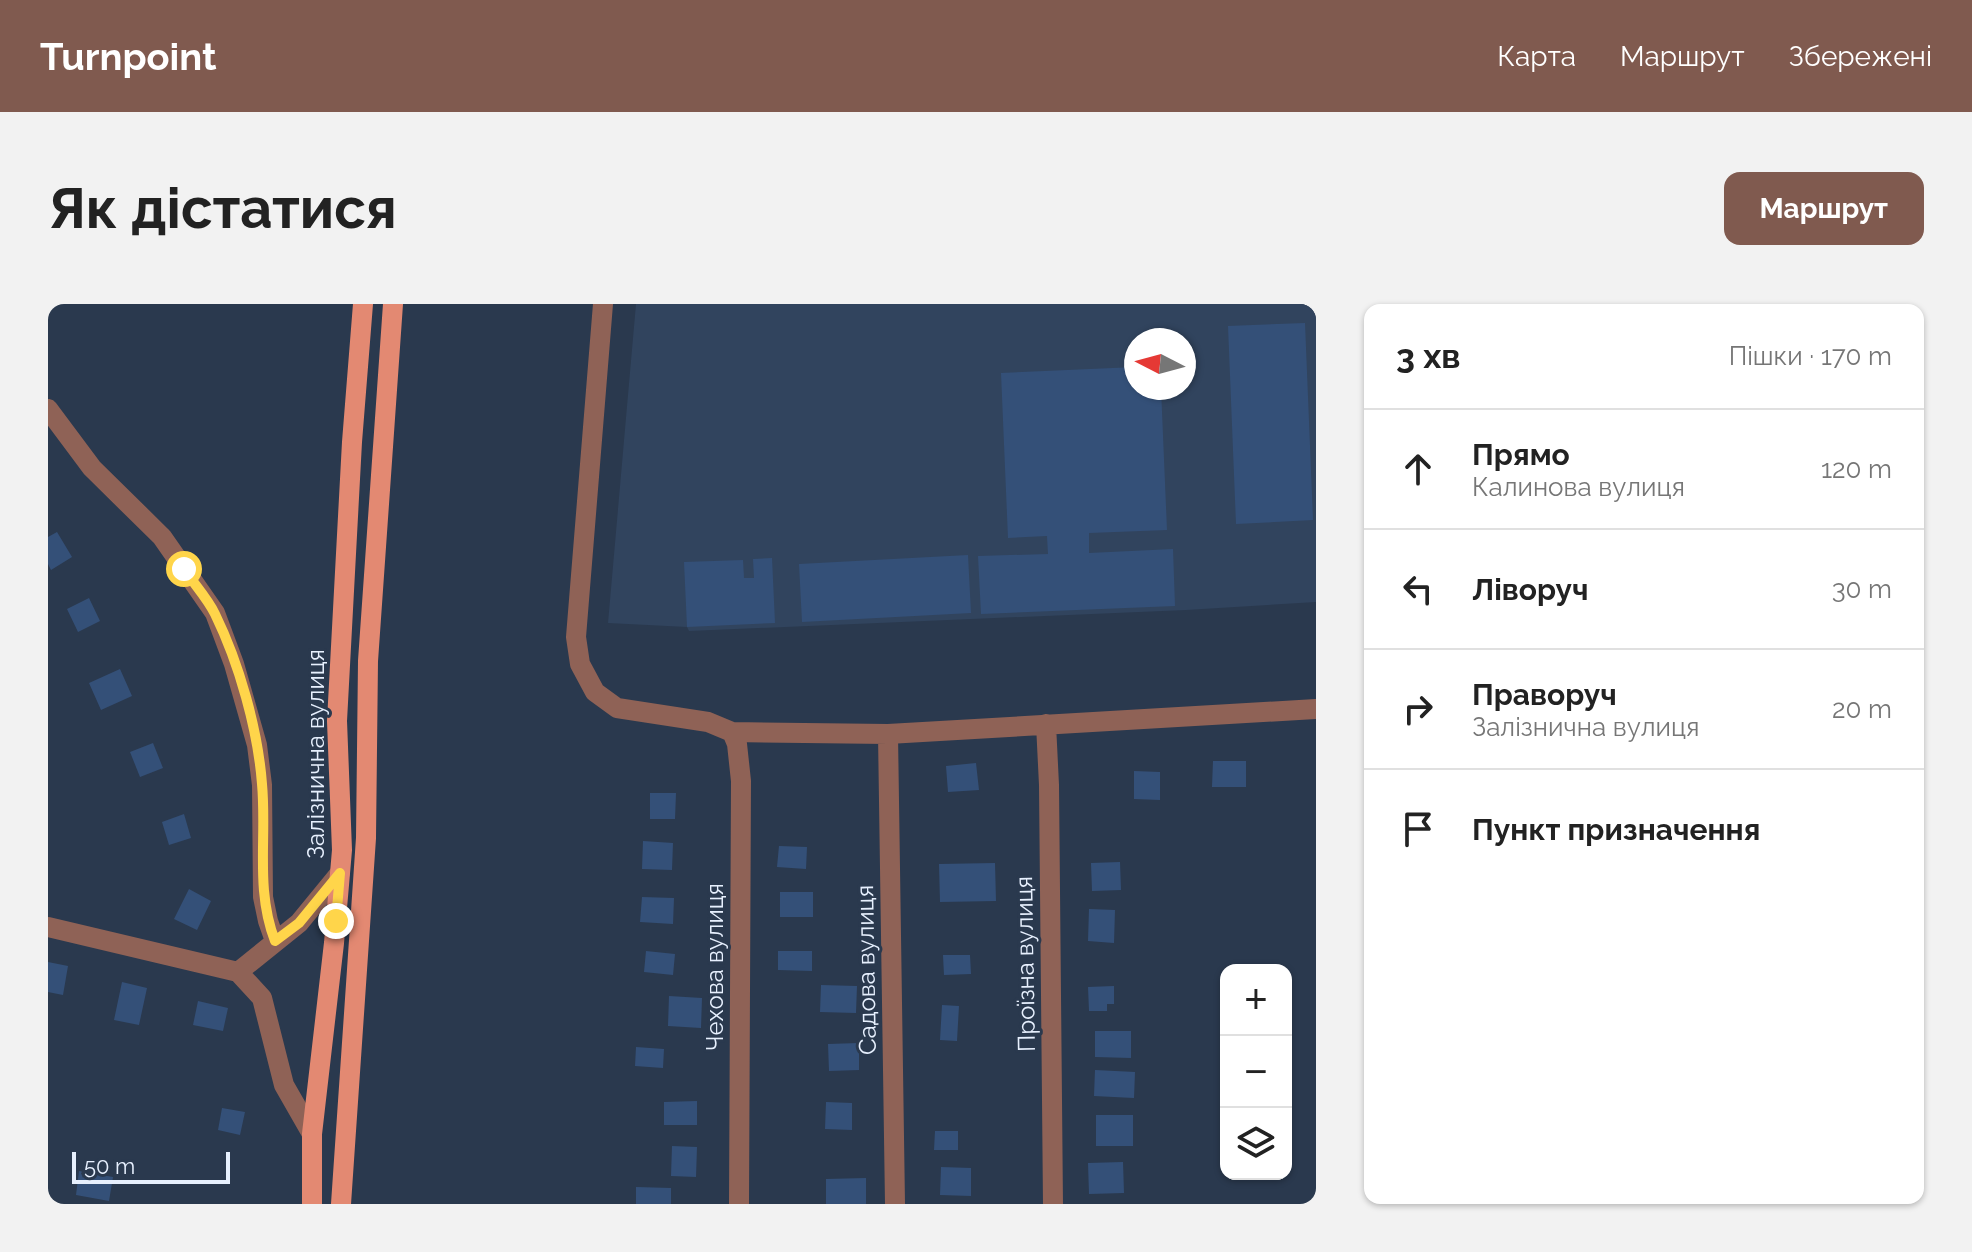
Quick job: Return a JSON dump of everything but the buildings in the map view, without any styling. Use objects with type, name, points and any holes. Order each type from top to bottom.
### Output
[{"type":"main road","name":"Залізнична вулиця","points":[[312,1204],[312,1134],[342,850],[337,721],[363,304]]},
{"type":"main road","name":"Залізнична вулиця","points":[[341,1204],[366,838],[368,661],[393,304]]},
{"type":"street","points":[[603,304],[576,637],[580,664],[595,692],[617,708],[708,722],[732,732],[888,734],[1316,709]]},
{"type":"street","points":[[48,409],[92,468],[162,537],[215,613],[234,664],[257,745],[262,785],[263,897],[275,941]]},
{"type":"street","name":"Проїзна вулиця","points":[[1046,724],[1053,1204]]},
{"type":"street","name":"Чехова вулиця","points":[[732,732],[737,744],[741,781],[739,1204]]},
{"type":"street","name":"Садова вулиця","points":[[888,734],[895,1204]]},
{"type":"street","points":[[238,972],[299,923],[340,873]]},
{"type":"street","points":[[48,927],[238,972],[262,998],[284,1085],[312,1134]]},
{"type":"shaded area","points":[[636,304],[1316,304],[1316,602],[689,631],[687,627],[608,623]]},
{"type":"route","points":[[184,569],[215,613],[248,708],[262,785],[263,897],[275,941],[299,923],[340,873],[336,921]]}]
